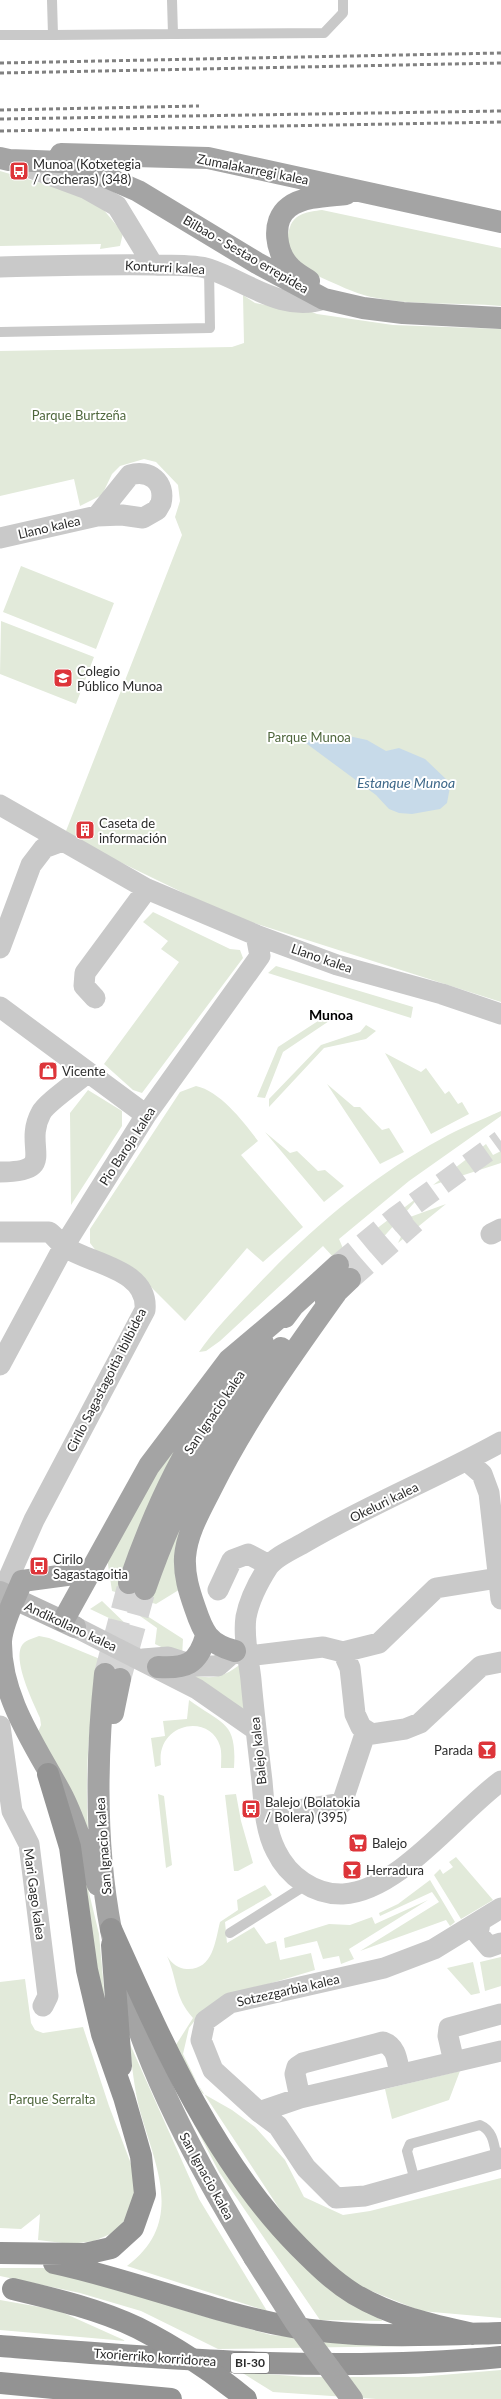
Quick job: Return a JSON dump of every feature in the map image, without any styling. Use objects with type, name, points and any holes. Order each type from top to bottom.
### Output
[{"type":"highway","points":[[4,2253],[85,2254],[111,2248],[133,2228],[145,2194],[141,2156],[124,2097],[100,2027],[87,1970],[70,1846],[48,1774]]},
{"type":"highway","points":[[108,1916],[124,2097]]},
{"type":"highway","points":[[108,1916],[169,2054],[200,2112],[255,2197],[286,2235],[326,2274],[379,2307],[410,2320],[473,2334]]},
{"type":"highway","points":[[4,2253],[97,2273],[248,2318],[288,2326],[345,2333],[501,2333]]},
{"type":"highway","points":[[6,2288],[88,2309],[138,2328],[179,2351],[246,2399]]},
{"type":"highway","name":"Txorierriko korridorea","points":[[0,2346],[147,2358],[278,2364],[423,2362],[501,2357]]},
{"type":"highway","points":[[0,2383],[171,2399]]},
{"type":"main road","name":"Zumalakarregi kalea","points":[[3,157],[208,158],[501,222]]},
{"type":"main road","name":"Bilbao - Sestao errepidea","points":[[3,157],[62,162],[92,171],[138,191],[257,263],[330,299],[363,308],[403,313],[501,318]]},
{"type":"main road","points":[[330,299],[290,268],[278,245],[277,225],[288,207],[312,198],[363,192]]},
{"type":"main road","points":[[241,1654],[220,1647],[206,1636],[187,1584],[185,1557],[191,1530],[234,1442],[341,1279]]},
{"type":"main road","name":"San Ignacio kalea","points":[[341,1279],[300,1328],[268,1362],[228,1416],[179,1502],[157,1553],[137,1586],[161,1503],[203,1425],[238,1374],[294,1305],[341,1279]]},
{"type":"main road","points":[[69,1624],[89,1572],[149,1466],[229,1360],[294,1305]]},
{"type":"main road","points":[[89,1572],[22,1581],[5,1595],[1,1640],[1,1667],[8,1694],[48,1774],[63,1797],[108,1916]]},
{"type":"main road","points":[[150,1663],[174,1668],[188,1664],[197,1658],[206,1636]]},
{"type":"main road","name":"San Ignacio kalea","points":[[113,1677],[100,1776],[100,1825],[108,1916],[133,2014],[163,2090],[205,2175],[254,2257],[296,2323],[352,2399]]},
{"type":"street","points":[[3,157],[87,188],[118,206],[153,265]]},
{"type":"street","points":[[127,264],[133,255],[136,234]]},
{"type":"street","name":"Konturri kalea","points":[[0,267],[127,264],[209,269],[258,292],[287,301],[316,301],[330,299]]},
{"type":"street","name":"Llano kalea","points":[[0,538],[97,516]]},
{"type":"street","name":"Llano kalea","points":[[0,805],[147,889],[256,935],[337,965],[442,994],[501,1014]]},
{"type":"street","points":[[0,948],[31,864],[44,848],[63,841]]},
{"type":"street","points":[[95,998],[84,986],[85,973],[147,889]]},
{"type":"street","name":"Pio Baroja kalea","points":[[0,1365],[64,1246],[146,1115],[260,956],[256,935]]},
{"type":"street","points":[[0,1007],[87,1073],[146,1115]]},
{"type":"street","points":[[0,1172],[23,1172],[32,1167],[36,1160],[35,1135],[41,1112],[87,1073]]},
{"type":"street","name":"Cirilo Sagastagoitia ibilbidea","points":[[0,1232],[49,1232],[64,1246],[105,1264],[137,1284],[143,1290],[146,1300],[145,1310],[34,1520],[5,1595]]},
{"type":"street","name":"Okeluri kalea","points":[[241,1654],[246,1617],[256,1589],[269,1565],[320,1533],[467,1461],[501,1442]]},
{"type":"street","points":[[467,1461],[482,1474],[489,1493],[501,1599]]},
{"type":"street","points":[[218,1590],[232,1560],[248,1554],[269,1565]]},
{"type":"street","points":[[188,1664],[196,1666],[218,1666],[241,1654],[323,1647],[343,1652],[379,1643],[436,1588],[498,1578]]},
{"type":"street","name":"Andikollano kalea","points":[[5,1595],[150,1663],[197,1689],[256,1730]]},
{"type":"street","points":[[343,1652],[350,1668],[355,1714],[361,1727],[372,1734],[399,1730],[420,1723],[481,1666],[501,1662]]},
{"type":"street","name":"Balejo kalea","points":[[241,1654],[256,1730],[265,1815],[276,1851],[294,1875],[306,1885],[321,1892],[343,1894],[377,1885],[423,1851],[501,1781]]},
{"type":"street","name":"Mari Gago kalea","points":[[0,1726],[12,1812],[29,1844],[48,1996],[43,2006]]},
{"type":"street","points":[[265,1815],[342,1803],[366,1731]]},
{"type":"street","name":"Mari Gago kalea","points":[[5,1760],[7,1746],[11,1740],[16,1737],[29,1737]]},
{"type":"street","name":"Sotzezgarbia kalea","points":[[499,2159],[365,2196],[336,2198],[306,2168],[278,2126],[259,2112],[213,2070],[200,2040],[205,2020],[230,2003],[384,1968],[434,1949],[501,1908]]},
{"type":"street","points":[[480,1922],[478,1934],[489,1947],[501,1943]]},
{"type":"street","points":[[454,2062],[448,2036],[449,2028],[501,2014]]},
{"type":"street","points":[[300,2098],[295,2074],[297,2067],[303,2063],[383,2042],[390,2044],[395,2051],[400,2074]]},
{"type":"street","points":[[259,2112],[300,2098],[501,2051]]},
{"type":"lane","points":[[52,0],[53,35]]},
{"type":"lane","points":[[172,0],[173,34]]},
{"type":"lane","points":[[0,35],[324,32],[343,13],[344,0]]},
{"type":"lane","points":[[0,332],[210,328],[209,269]]},
{"type":"lane","points":[[230,1933],[306,1885]]},
{"type":"lane","points":[[415,2181],[407,2150],[410,2144],[480,2125],[486,2128],[491,2134],[499,2159]]},
{"type":"green space","points":[[0,171],[75,193],[103,209],[123,233],[120,246],[100,249],[101,244],[0,246]]},
{"type":"green space","points":[[322,210],[501,248],[501,306],[420,303],[387,300],[358,293],[320,277],[299,264],[293,258],[288,245],[288,237],[290,227],[295,219],[303,214]]},
{"type":"green space","name":"Parque Munoa","points":[[243,295],[255,303],[271,306],[293,305],[317,314],[393,325],[501,329],[501,1002],[229,915],[87,846],[66,831],[182,535],[175,517],[180,501],[178,485],[156,462],[144,459],[120,466],[112,474],[102,495],[80,506],[74,479],[0,496],[0,351],[232,347],[244,343]]},
{"type":"green space","points":[[21,566],[114,603],[96,649],[3,612]]},
{"type":"green space","points":[[1,621],[94,657],[76,704],[0,674]]},
{"type":"green space","points":[[153,912],[230,949],[240,950],[243,958],[142,1093],[133,1090],[104,1064],[179,962],[161,949],[168,941],[143,922]]},
{"type":"green space","points":[[276,966],[413,1007],[411,1018],[268,973]]},
{"type":"green space","points":[[335,1010],[344,1011],[283,1052],[265,1098],[257,1097],[278,1047]]},
{"type":"green space","points":[[366,1025],[376,1031],[366,1039],[324,1048],[269,1107],[269,1099],[321,1045],[360,1032]]},
{"type":"green space","points":[[385,1053],[421,1072],[426,1068],[445,1094],[449,1091],[458,1104],[462,1102],[469,1114],[431,1134]]},
{"type":"green space","points":[[327,1084],[354,1107],[360,1107],[382,1130],[389,1128],[404,1152],[380,1164]]},
{"type":"green space","points":[[196,1086],[214,1094],[231,1108],[252,1133],[258,1141],[241,1155],[303,1227],[263,1262],[247,1248],[185,1321],[151,1287],[97,1252],[90,1243],[90,1229],[180,1092]]},
{"type":"green space","points":[[88,1090],[122,1111],[122,1126],[71,1205],[70,1113]]},
{"type":"green space","points":[[501,1111],[501,1116],[409,1181],[339,1239],[358,1284],[323,1246],[220,1341],[206,1351],[199,1352],[223,1321],[271,1271],[316,1228],[340,1208],[364,1189],[414,1154],[456,1131]]},
{"type":"green space","points":[[265,1132],[290,1153],[297,1151],[318,1171],[325,1170],[344,1186],[324,1202]]},
{"type":"green space","points":[[486,1144],[493,1155],[501,1151],[501,1163],[433,1185]]},
{"type":"green space","points":[[422,1194],[379,1242],[363,1239]]},
{"type":"green space","points":[[446,1204],[398,1243],[410,1217]]},
{"type":"green space","points":[[218,1384],[174,1539],[226,1447],[182,1588],[156,1604],[112,1591],[106,1551],[151,1473]]},
{"type":"green space","points":[[102,1601],[130,1628],[90,1609]]},
{"type":"green space","points":[[144,1614],[183,1639],[182,1657],[155,1644],[157,1628],[140,1616]]},
{"type":"green space","points":[[39,1636],[49,1638],[100,1659],[88,1751],[87,1797],[89,1843],[38,1732],[41,1725],[40,1718],[22,1673],[20,1663],[21,1647],[26,1641]]},
{"type":"green space","points":[[243,1662],[250,1720],[192,1675],[207,1677],[219,1676],[231,1671]]},
{"type":"green space","points":[[189,1700],[219,1720],[230,1732],[233,1741],[234,1768],[221,1768],[221,1748],[214,1735],[206,1729],[195,1726],[184,1727],[174,1732],[166,1740],[161,1751],[161,1765],[155,1767],[151,1738],[165,1736],[163,1721],[187,1719]]},
{"type":"green space","points":[[158,1794],[164,1796],[172,1865],[166,1868]]},
{"type":"green space","points":[[236,1794],[241,1821],[253,1863],[238,1871],[234,1871],[225,1795]]},
{"type":"green space","points":[[456,1857],[493,1900],[461,1919],[434,1875],[440,1869],[443,1874],[453,1867],[449,1862]]},
{"type":"green space","points":[[84,1872],[99,1934],[108,2034],[98,1991]]},
{"type":"green space","points":[[430,1880],[455,1922],[450,1926],[446,1920],[360,1951],[439,1902],[432,1892],[380,1916],[379,1913],[398,1904]]},
{"type":"green space","points":[[265,1885],[272,1895],[225,1922],[227,1943],[254,1927],[266,1944],[276,1941],[280,1960],[311,1953],[315,1970],[225,1997],[196,2019],[189,2028],[183,2054],[198,2084],[174,2048],[193,2018],[182,2003],[179,1996],[167,1956],[176,1965],[184,1969],[196,1968],[202,1965],[208,1960],[214,1946],[220,1922],[238,1910],[237,1900]]},
{"type":"green space","points":[[428,1900],[349,1949],[354,1959],[341,1964],[339,1956],[323,1959],[317,1941],[285,1948],[284,1938],[329,1924],[350,1925],[372,1917],[375,1924]]},
{"type":"green space","points":[[501,1957],[501,1986],[485,1991],[480,1962]]},
{"type":"green space","points":[[473,1962],[480,1993],[471,1995],[447,1968]]},
{"type":"green space","name":"Parque Serralta","points":[[25,1979],[31,2023],[35,2030],[43,2033],[83,2027],[109,2106],[136,2177],[132,2211],[115,2232],[94,2241],[71,2244],[38,2240],[40,2214],[21,2229],[0,2228],[0,1982]]},
{"type":"green space","points":[[129,2042],[199,2199],[267,2311],[127,2266],[145,2249],[156,2231],[161,2213],[161,2193],[158,2173],[138,2103]]},
{"type":"green space","points":[[166,2070],[227,2169],[362,2308],[383,2321],[320,2320],[219,2172]]},
{"type":"green space","points":[[460,2071],[449,2100],[392,2119],[385,2089]]},
{"type":"green space","points":[[204,2094],[232,2110],[255,2127],[285,2160],[304,2197],[343,2215],[370,2211],[501,2178],[501,2318],[421,2311],[354,2284],[292,2228]]},
{"type":"green space","points":[[0,2268],[43,2268],[98,2282],[192,2313],[271,2335],[412,2346],[218,2349],[141,2311],[80,2293],[0,2276]]},
{"type":"green space","points":[[0,2300],[57,2310],[126,2341],[0,2330]]},
{"type":"green space","points":[[501,2370],[501,2399],[376,2399],[273,2392],[241,2372],[305,2377],[418,2377]]},
{"type":"water","name":"Estanque Munoa","points":[[344,735],[367,740],[386,751],[399,748],[425,759],[448,781],[450,787],[447,803],[440,809],[412,814],[399,813],[389,809],[376,795],[303,741]]},
{"type":"tunnel","points":[[338,1265],[395,1218],[501,1141]]},
{"type":"tunnel","points":[[350,1279],[415,1222]]},
{"type":"tunnel","points":[[105,1674],[129,1583]]},
{"type":"tunnel","points":[[120,1679],[145,1589]]},
{"type":"railway","points":[[0,63],[501,53]]},
{"type":"railway","points":[[0,73],[501,63]]},
{"type":"railway","points":[[0,110],[199,106]]},
{"type":"railway","points":[[0,119],[501,111]]},
{"type":"railway","points":[[0,131],[501,122]]},
{"type":"place","name":"Munoa (Kotxetegia / Cocheras) (348)","points":[[19,171]]},
{"type":"place","name":"Colegio Público Munoa","points":[[63,678]]},
{"type":"place","name":"Caseta de información","points":[[85,830]]},
{"type":"place","name":"Vicente","points":[[48,1071]]},
{"type":"place","name":"Cirilo Sagastagoitia","points":[[39,1566]]},
{"type":"place","name":"Parada","points":[[487,1750]]},
{"type":"place","name":"Balejo (Bolatokia / Bolera) (395)","points":[[251,1809]]},
{"type":"place","name":"Balejo","points":[[358,1843]]},
{"type":"place","name":"Herradura","points":[[352,1870]]},
{"type":"district","name":"Munoa","points":[[331,1015]]},
{"type":"park label","name":"Parque Burtzeña","points":[[79,415]]}]
